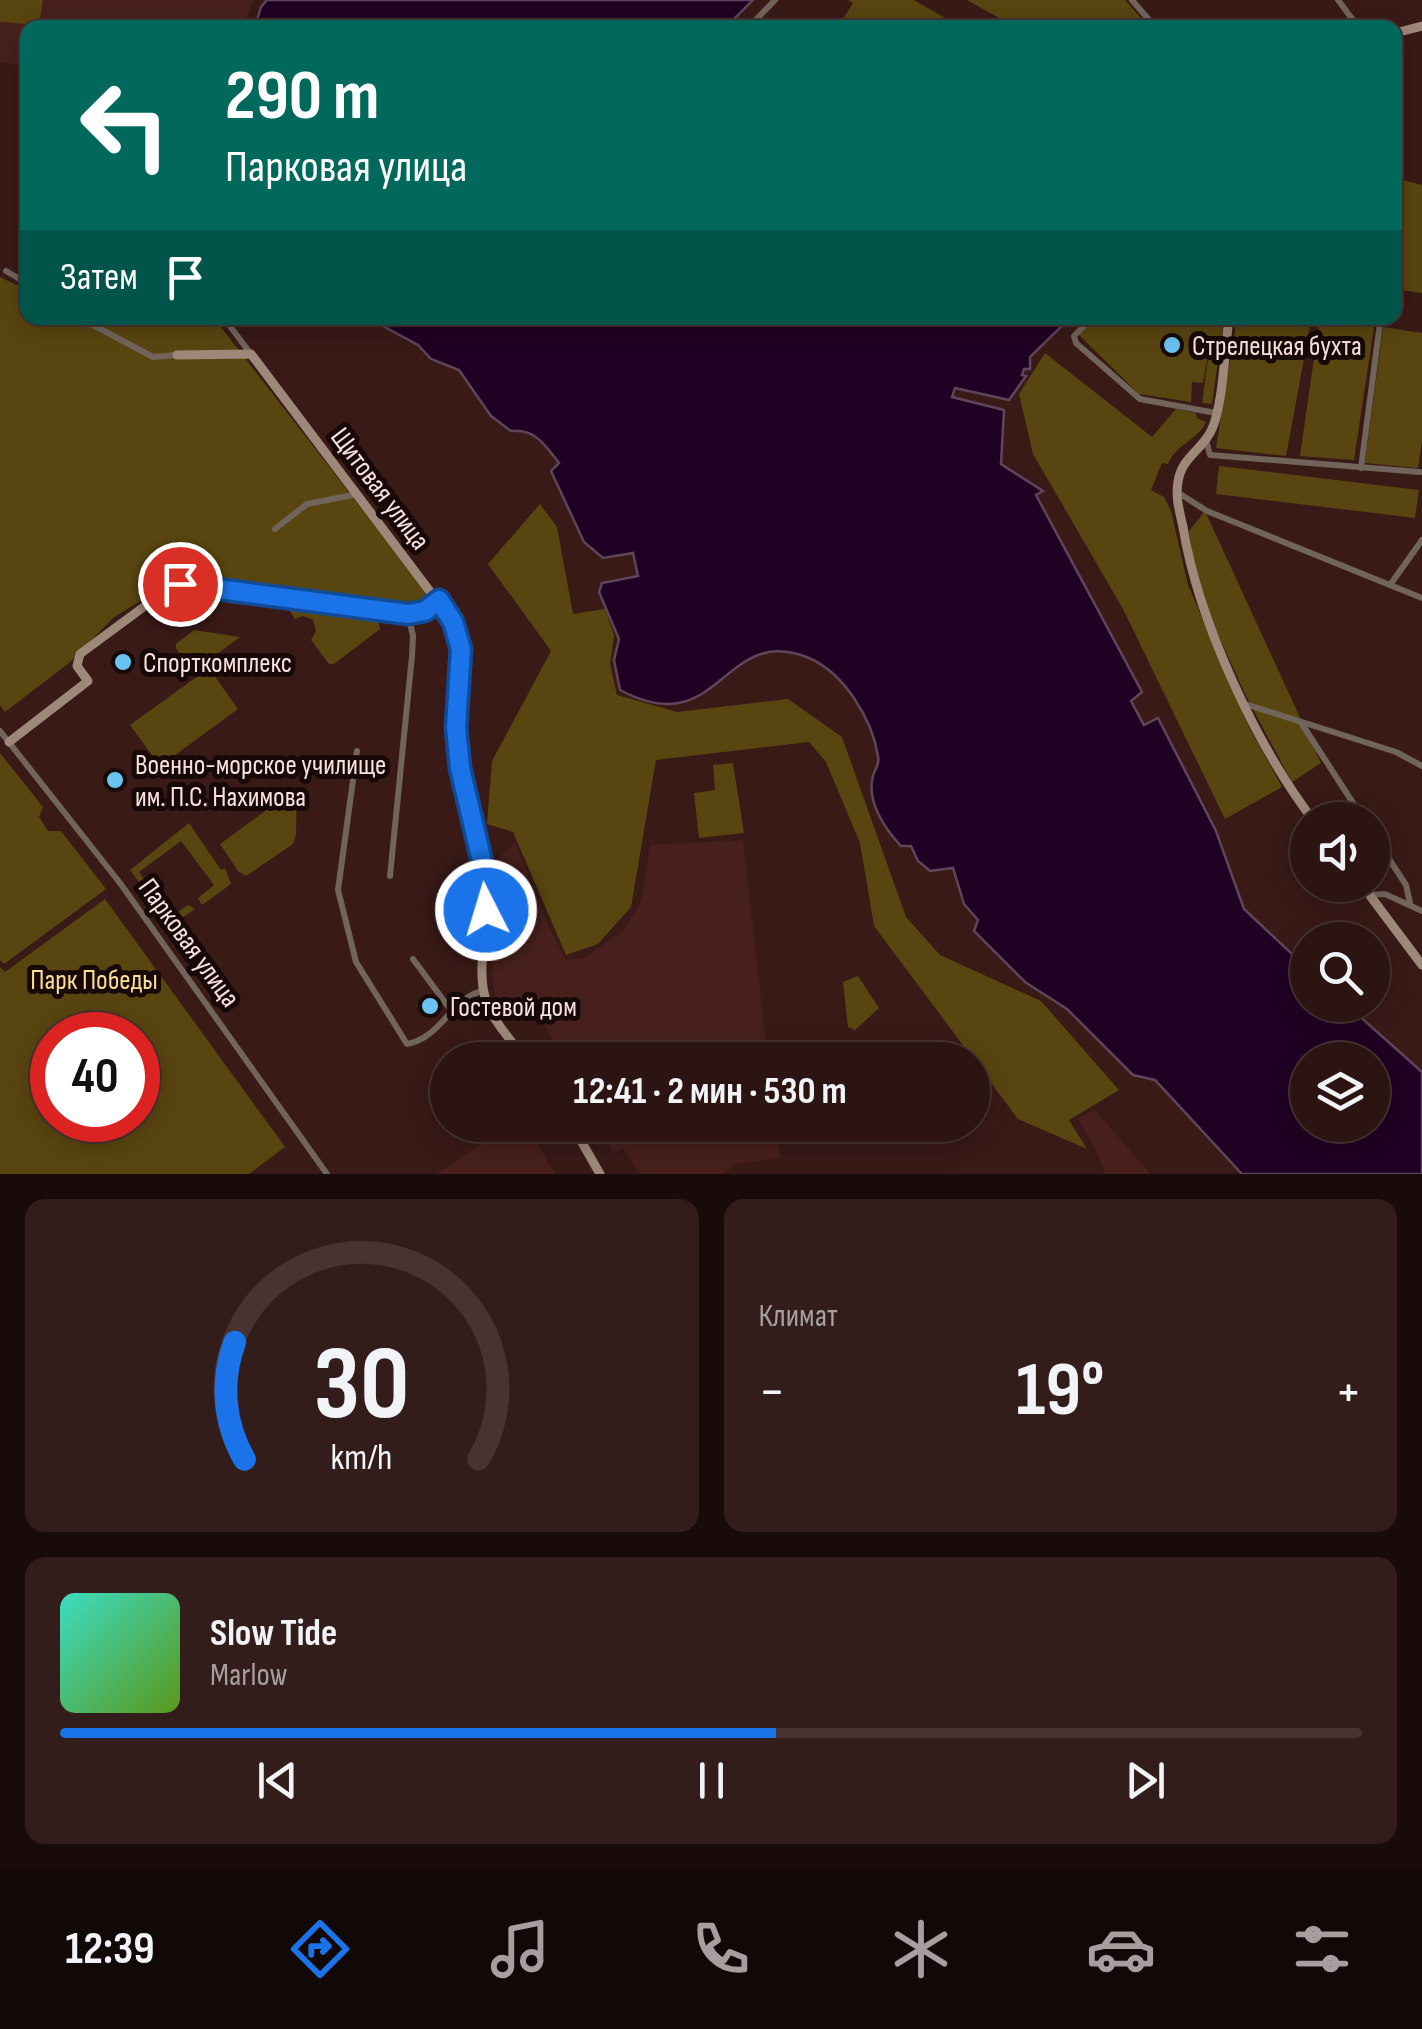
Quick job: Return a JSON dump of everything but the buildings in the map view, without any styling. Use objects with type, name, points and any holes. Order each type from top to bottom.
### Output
[{"type":"street","points":[[756,20],[775,0]]},
{"type":"street","points":[[1132,0],[1149,20]]},
{"type":"street","points":[[6,271],[20,279]]},
{"type":"street","points":[[93,325],[152,357],[251,354]]},
{"type":"street","name":"Щитовая улица","points":[[229,325],[453,622],[461,649],[456,727],[460,768],[484,870],[482,963],[487,1002],[514,1042]]},
{"type":"street","points":[[1085,325],[1074,336],[1076,343],[1140,399],[1216,413]]},
{"type":"street","points":[[1227,325],[1216,413],[1206,439],[1188,458],[1177,487],[1194,586],[1244,704],[1300,802]]},
{"type":"street","points":[[1361,468],[1380,325]]},
{"type":"street","points":[[1206,439],[1210,454],[1420,472]]},
{"type":"street","points":[[1177,487],[1207,510],[1422,598]]},
{"type":"street","points":[[275,529],[307,504],[358,494]]},
{"type":"street","points":[[1390,585],[1422,540]]},
{"type":"street","points":[[9,742],[88,681],[77,666],[80,654],[172,586],[408,614],[425,611],[439,600]]},
{"type":"street","points":[[390,876],[412,656],[408,614]]},
{"type":"street","points":[[1244,704],[1396,752],[1422,766]]},
{"type":"street","points":[[1302,723],[1352,802]]},
{"type":"street","name":"Парковая улица","points":[[0,731],[120,883],[327,1174]]},
{"type":"street","points":[[357,751],[338,890],[356,962],[407,1044],[422,1038],[472,993],[486,991]]},
{"type":"street","points":[[1390,861],[1406,886],[1410,902]]},
{"type":"street","points":[[1390,896],[1422,910]]},
{"type":"street","points":[[1375,902],[1422,965]]},
{"type":"street","points":[[413,960],[453,1013]]},
{"type":"street","points":[[582,1142],[600,1174]]},
{"type":"shaded area","points":[[0,0],[254,0],[245,20],[20,20],[20,78],[19,65],[0,62]]},
{"type":"shaded area","points":[[267,0],[753,0],[733,20],[257,20]]},
{"type":"shaded area","points":[[381,325],[1063,325],[1030,357],[1030,369],[1024,369],[1022,375],[1026,376],[1009,400],[955,388],[952,397],[1004,410],[1001,464],[1043,491],[1036,495],[1142,692],[1131,701],[1144,725],[1158,718],[1216,831],[1244,909],[1290,952],[1290,1022],[1366,1022],[1388,1042],[1290,1042],[1290,1142],[1390,1142],[1390,1043],[1422,1072],[1422,1174],[1242,1174],[1155,1080],[1133,1075],[1067,1009],[1025,982],[974,931],[978,920],[964,904],[953,868],[930,871],[918,861],[911,846],[901,846],[895,839],[878,814],[872,795],[878,759],[870,727],[845,686],[822,665],[780,651],[757,655],[701,694],[680,703],[654,703],[620,690],[614,660],[619,639],[599,592],[602,583],[638,576],[633,553],[603,558],[584,542],[551,471],[559,463],[539,439],[527,432],[511,431],[491,416],[459,370],[431,359],[418,345]]},
{"type":"shaded area","points":[[743,840],[766,1042],[553,1042],[535,1008],[496,1010],[491,955],[496,861],[515,843],[566,960],[584,958],[623,931],[641,902],[650,845]]},
{"type":"shaded area","points":[[1094,1109],[1150,1174],[1105,1174],[1078,1118]]},
{"type":"shaded area","points":[[484,1142],[536,1142],[555,1174],[436,1174]]},
{"type":"shaded area","points":[[607,1142],[778,1142],[780,1158],[735,1164],[724,1174],[641,1174],[623,1148],[613,1153]]},
{"type":"green space","points":[[0,0],[43,0],[40,20],[0,22]]},
{"type":"green space","points":[[848,0],[914,0],[949,20],[842,20],[853,3]]},
{"type":"green space","points":[[967,0],[1125,0],[1143,20],[1003,20]]},
{"type":"green space","points":[[1402,180],[1422,185],[1422,293],[1402,290]]},
{"type":"green space","points":[[0,277],[20,287],[20,325],[219,325],[427,593],[416,605],[161,576],[142,589],[142,600],[114,617],[69,663],[5,712],[0,705]]},
{"type":"green space","points":[[1089,325],[1223,325],[1212,404],[1202,403],[1211,337],[1203,383],[1192,382],[1191,402],[1139,394],[1079,335]]},
{"type":"green space","points":[[1236,325],[1310,325],[1286,456],[1216,448]]},
{"type":"green space","points":[[1319,325],[1374,327],[1354,460],[1300,456]]},
{"type":"green space","points":[[1383,327],[1422,333],[1422,441],[1418,468],[1365,463]]},
{"type":"green space","points":[[1045,353],[1152,437],[1176,409],[1196,413],[1197,418],[1206,422],[1168,464],[1162,463],[1151,490],[1164,497],[1171,511],[1188,585],[1249,727],[1282,787],[1225,819],[1123,609],[1033,454],[1019,394]]},
{"type":"green space","points":[[1219,466],[1419,490],[1415,518],[1216,494]]},
{"type":"green space","points":[[540,504],[557,527],[573,614],[605,609],[614,635],[610,664],[617,695],[677,712],[788,699],[842,737],[906,917],[940,955],[1041,1001],[1119,1090],[1069,1120],[1087,1149],[1018,1119],[990,1081],[990,1042],[961,1042],[874,926],[860,843],[826,762],[809,742],[656,760],[631,907],[598,944],[566,955],[513,832],[487,824],[492,761],[551,651],[488,564]]},
{"type":"green space","points":[[1205,511],[1321,763],[1292,782],[1247,698],[1197,588],[1189,531]]},
{"type":"green space","points":[[291,605],[371,615],[378,618],[380,629],[329,664],[311,640],[316,631],[313,620],[303,616],[295,619],[290,611]]},
{"type":"green space","points":[[194,630],[240,637],[193,672],[176,644]]},
{"type":"green space","points":[[209,668],[238,709],[160,766],[130,725]]},
{"type":"green space","points":[[0,753],[43,807],[39,817],[48,831],[61,831],[106,889],[4,964],[0,960]]},
{"type":"green space","points":[[733,763],[744,833],[699,838],[694,793],[715,790],[713,765]]},
{"type":"green space","points":[[297,788],[293,844],[246,876],[238,871],[220,844]]},
{"type":"green space","points":[[189,823],[221,870],[225,868],[231,884],[202,905],[198,898],[214,885],[181,841],[139,872],[171,917],[188,905],[195,909],[171,925],[130,870]]},
{"type":"green space","name":"Парк Победы","points":[[105,899],[285,1147],[249,1174],[0,1174],[0,967],[5,972]]},
{"type":"green space","points":[[858,976],[879,1008],[855,1030],[848,1027],[843,982]]},
{"type":"place","name":"Стрелецкая бухта","points":[[1172,345]]},
{"type":"place","name":"Спорткомплекс","points":[[123,662]]},
{"type":"place","name":"Военно-морское училище им. П.С. Нахимова","points":[[115,780]]},
{"type":"place","name":"Гостевой дом","points":[[430,1006]]},
{"type":"route","points":[[180,584],[408,614],[425,611],[439,600],[453,622],[461,649],[456,727],[460,768],[484,870],[486,910]]}]
